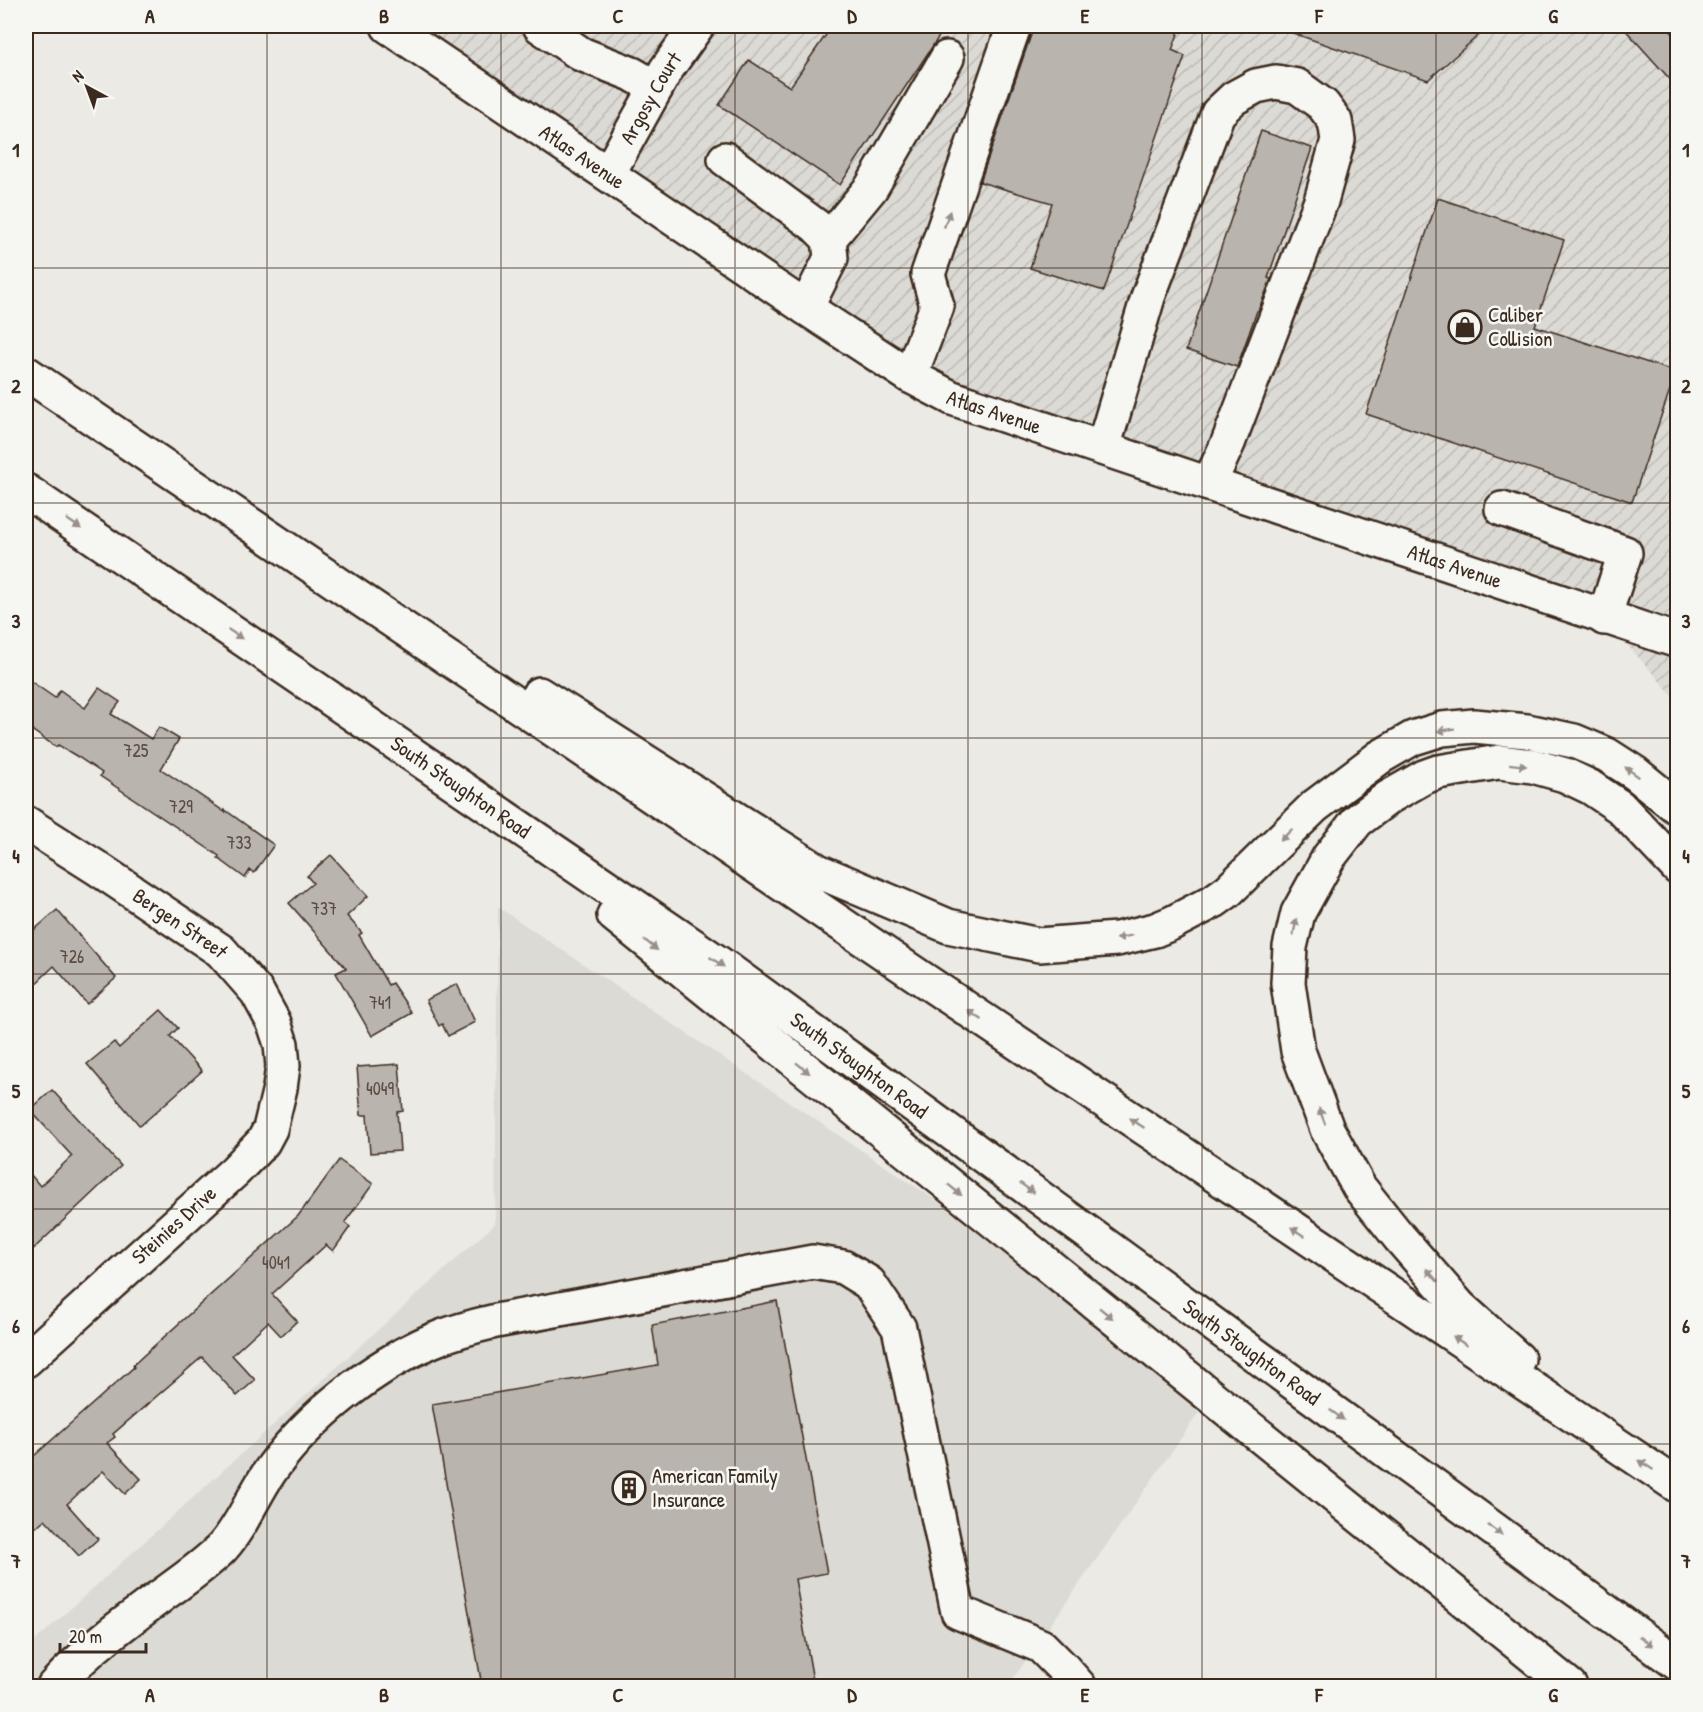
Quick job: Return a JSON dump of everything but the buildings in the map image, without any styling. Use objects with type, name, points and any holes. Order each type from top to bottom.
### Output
[{"type":"main road","name":"Atlas Avenue","points":[[388,26],[806,308],[910,376],[952,398],[1677,641]]},
{"type":"main road","points":[[540,26],[581,54],[632,74],[656,88]]},
{"type":"main road","name":"Argosy Court","points":[[608,174],[666,70],[697,26]]},
{"type":"main road","points":[[910,376],[937,306],[928,274],[1014,26]]},
{"type":"main road","points":[[806,308],[831,258],[830,239],[871,188],[947,58]]},
{"type":"main road","points":[[1103,448],[1148,297],[1218,113],[1234,98],[1256,86],[1276,82],[1297,86],[1323,105],[1335,121],[1338,140],[1321,201],[1228,443],[1209,484]]},
{"type":"main road","points":[[725,159],[816,226],[830,239]]},
{"type":"main road","points":[[26,371],[818,871],[948,926],[1039,945],[1118,939],[1172,924],[1228,891],[1315,806],[1380,757],[1413,738],[1442,729],[1474,726],[1527,731],[1574,741],[1616,761],[1635,773],[1677,808]]},
{"type":"main road","points":[[26,371],[911,972],[1677,1486]]},
{"type":"main road","name":"South Stoughton Road","points":[[26,491],[730,971],[1677,1664]]},
{"type":"main road","points":[[1502,509],[1625,553],[1604,618]]},
{"type":"main road","points":[[1614,1443],[1460,1307],[1399,1237],[1359,1186],[1327,1129],[1298,1051],[1288,982],[1290,946],[1298,913],[1309,890],[1329,857],[1357,821],[1389,797],[1424,777],[1438,772],[1499,762],[1533,766],[1565,775],[1590,787],[1620,807],[1677,868]]},
{"type":"main road","points":[[426,764],[1570,1686]]},
{"type":"main road","name":"Bergen Street","points":[[29,830],[222,951],[257,992],[274,1023],[281,1044],[283,1066]]},
{"type":"main road","name":"Steinies Drive","points":[[26,1360],[235,1171],[263,1142],[270,1129],[283,1066]]},
{"type":"main road","points":[[54,1686],[110,1633],[191,1574],[222,1548],[271,1470],[296,1439],[320,1415],[351,1390],[404,1355],[460,1330],[496,1321],[813,1262],[843,1267],[869,1283],[899,1328],[958,1612],[1041,1646],[1079,1686]]},
{"type":"shaded area","points":[[388,26],[1677,26],[1677,700],[1603,618],[952,398]]},
{"type":"shaded area","points":[[498,907],[1216,1388],[1008,1686],[26,1686],[26,1649],[495,1224]]},
{"type":"place","name":"Caliber Collision","points":[[1465,327]]},
{"type":"place","name":"American Family Insurance","points":[[629,1488]]}]
